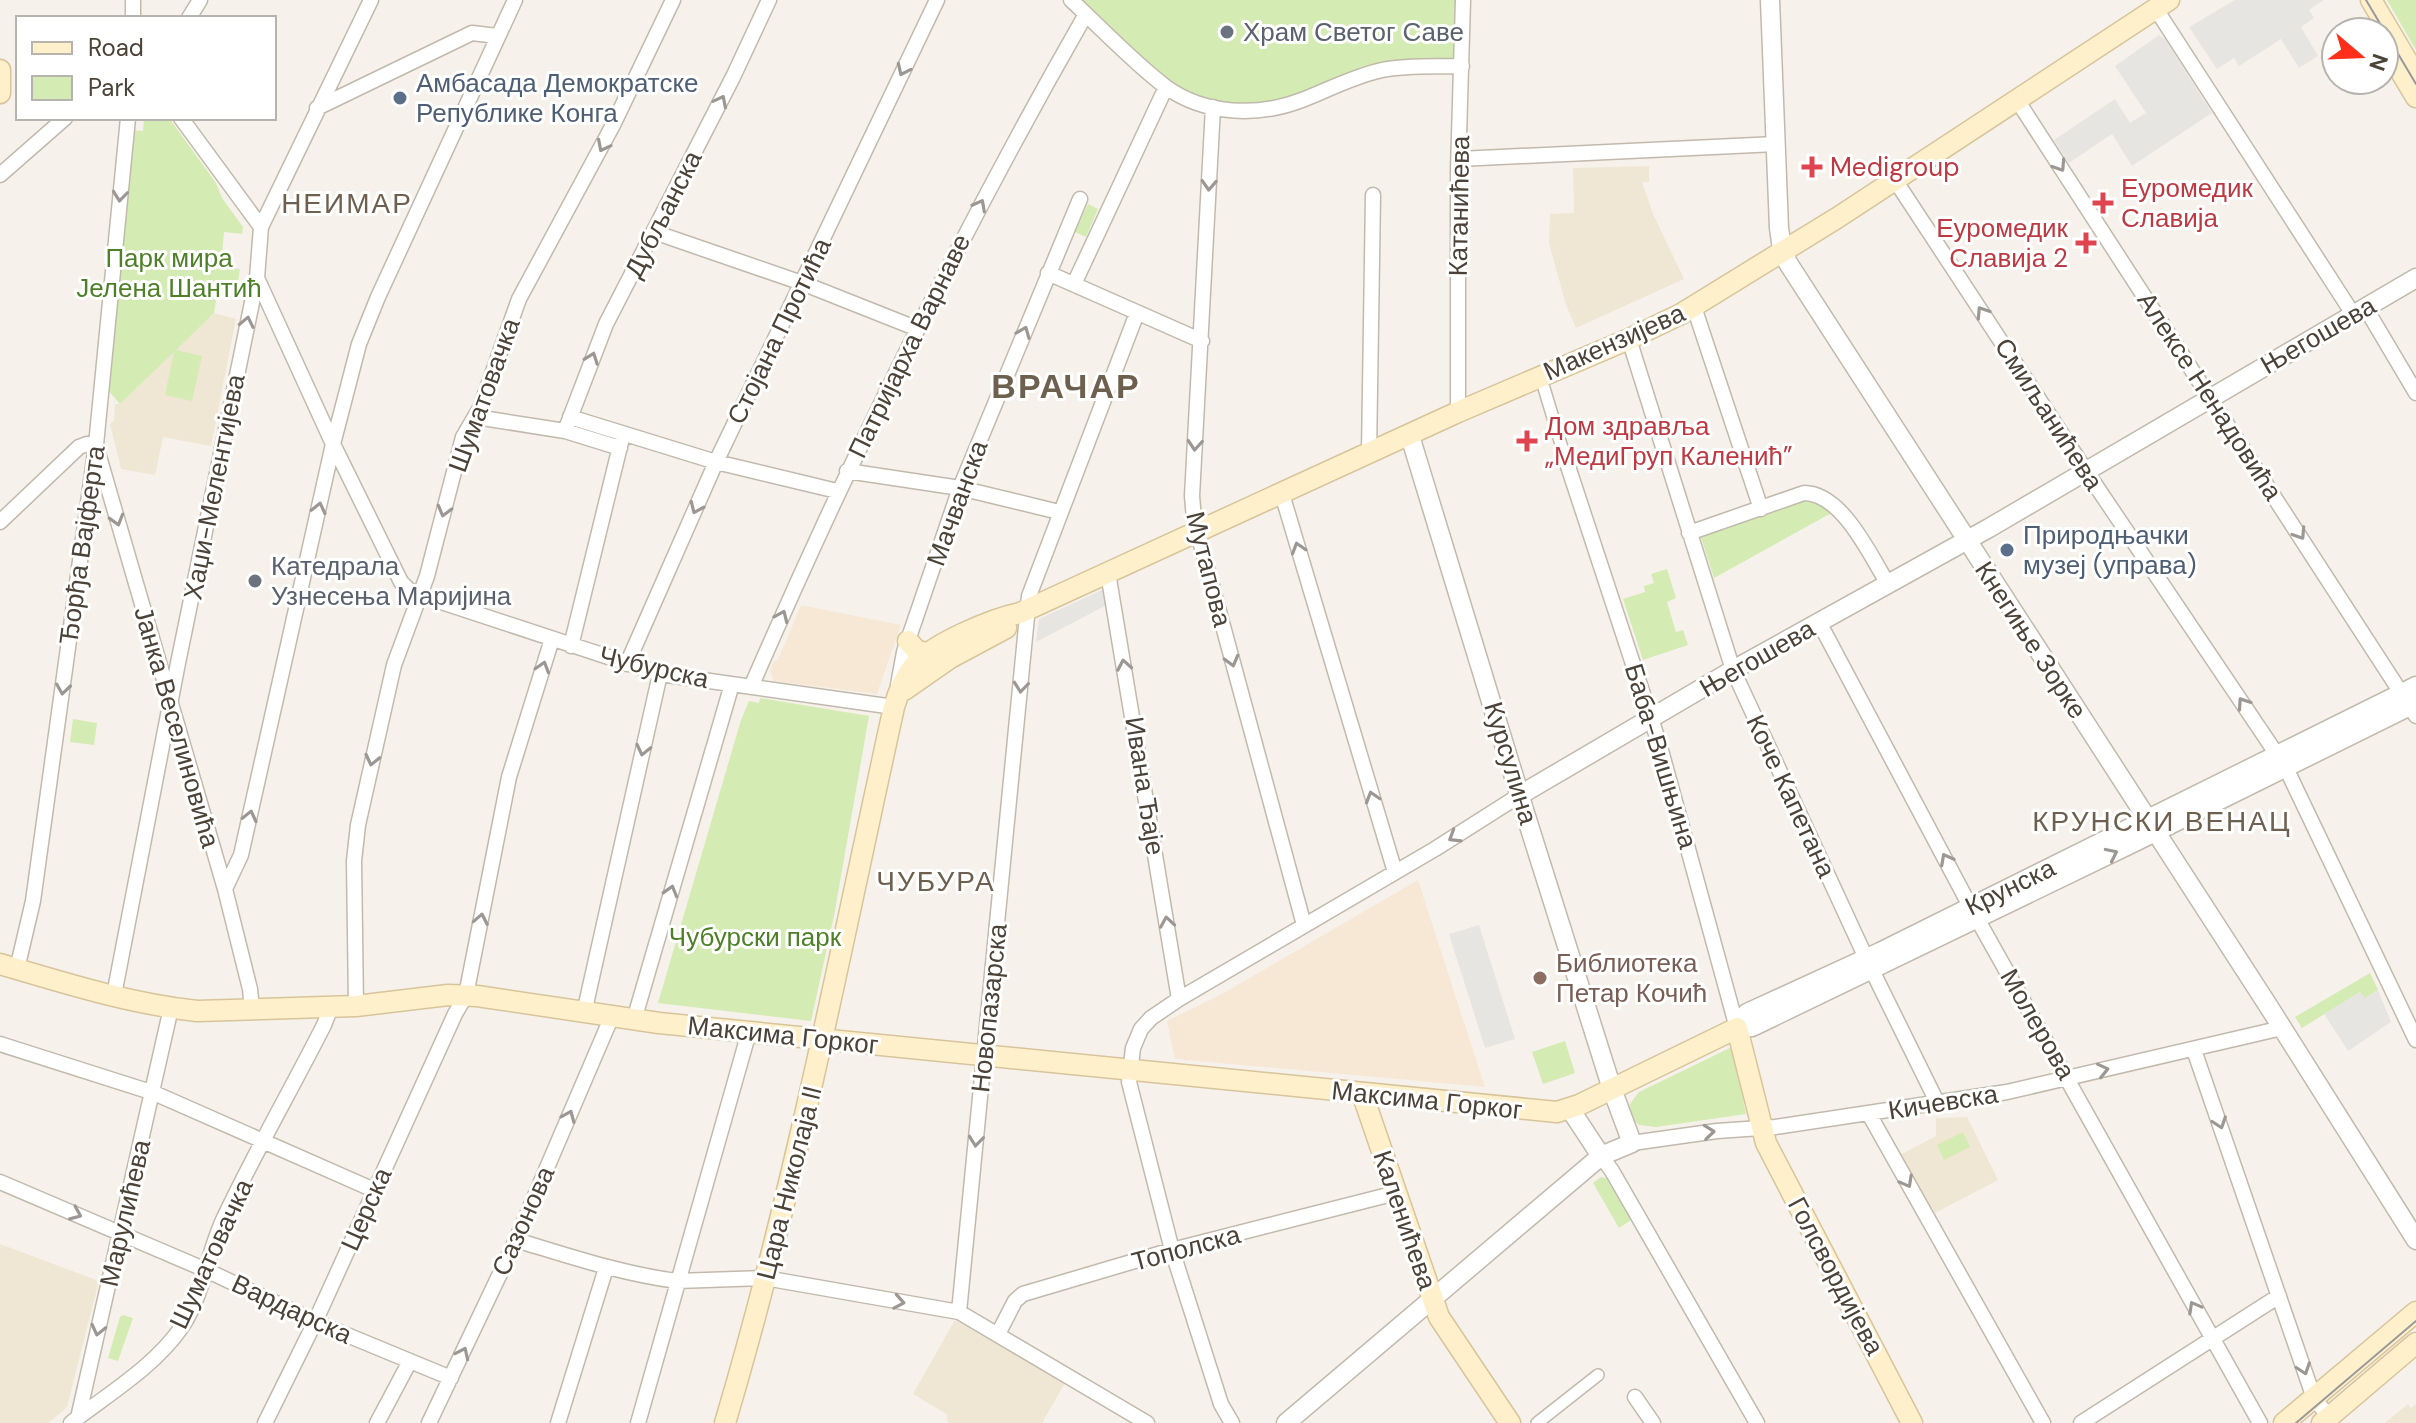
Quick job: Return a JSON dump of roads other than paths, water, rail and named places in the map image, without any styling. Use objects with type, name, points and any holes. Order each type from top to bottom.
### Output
[{"type":"main road","points":[[2371,0],[2416,76]]},
{"type":"main road","name":"Макензијева","points":[[896,700],[913,666],[966,632],[1024,611],[1694,307],[2163,4]]},
{"type":"main road","points":[[0,70],[0,93]]},
{"type":"main road","points":[[2400,70],[2416,97]]},
{"type":"main road","name":"Макензијева","points":[[896,700],[950,658],[1002,630],[1024,611]]},
{"type":"main road","points":[[908,641],[917,651],[929,653]]},
{"type":"main road","name":"Цара Николаја II","points":[[725,1423],[765,1278],[823,1039],[896,700]]},
{"type":"main road","name":"Максима Горког","points":[[9,966],[114,995],[197,1011],[356,1006],[466,995],[634,1020],[749,1032],[1557,1112],[1570,1109]]},
{"type":"main road","name":"Крунска","points":[[1570,1109],[1737,1028]]},
{"type":"main road","name":"Баба-Вишњина","points":[[1737,1028],[1761,1129]]},
{"type":"main road","name":"Каленићева","points":[[1362,1093],[1439,1317],[1510,1423]]},
{"type":"main road","name":"Голсвордијева","points":[[1761,1129],[1912,1423]]},
{"type":"main road","points":[[2284,1423],[2416,1312]]},
{"type":"main road","points":[[2325,1420],[2416,1343]]},
{"type":"street","name":"Хаџи-Мелентијева","points":[[114,995],[257,278],[261,227],[371,0]]},
{"type":"street","points":[[225,889],[241,855],[333,444],[365,326],[515,0]]},
{"type":"street","name":"Шуматовачка","points":[[356,1006],[355,841],[389,686],[404,636],[421,596],[463,437],[476,417],[519,299],[613,125],[673,0]]},
{"type":"street","name":"Дубљанска","points":[[568,424],[606,324],[733,77],[769,0]]},
{"type":"street","name":"Стојана Протића","points":[[627,664],[716,462],[937,0]]},
{"type":"street","points":[[1071,0],[1166,87],[1213,107],[1236,111],[1268,110],[1295,103],[1356,77],[1381,70],[1462,66]]},
{"type":"street","name":"Катанићева","points":[[1458,412],[1463,0]]},
{"type":"street","name":"Кнегиње Зорке","points":[[1770,0],[1779,228],[1788,263],[2416,1240]]},
{"type":"street","points":[[2163,4],[2182,48],[2416,393]]},
{"type":"street","name":"Патријарха Варнаве","points":[[751,687],[837,491],[973,218],[1086,14]]},
{"type":"street","points":[[317,108],[472,33],[497,36]]},
{"type":"street","points":[[1074,284],[1166,87]]},
{"type":"street","name":"Алексе Ненадовића","points":[[2017,100],[2412,701]]},
{"type":"street","name":"Мутапова","points":[[1213,107],[1192,496],[1197,532],[1304,925]]},
{"type":"street","points":[[0,175],[63,120]]},
{"type":"street","name":"Ђорђа Вајферта","points":[[9,966],[25,937],[41,845],[96,445],[128,120]]},
{"type":"street","points":[[182,120],[261,227]]},
{"type":"street","points":[[1459,159],[1776,144]]},
{"type":"street","name":"Смиљанићева","points":[[1895,180],[2282,762],[2416,1040]]},
{"type":"street","points":[[1369,454],[1373,195]]},
{"type":"street","name":"Мачванска","points":[[896,700],[900,665],[960,488],[1080,199]]},
{"type":"street","points":[[654,232],[802,283],[918,329]]},
{"type":"street","points":[[1048,273],[1202,341]]},
{"type":"street","points":[[257,278],[401,582],[411,592],[421,596]]},
{"type":"street","name":"Његошева","points":[[1129,1068],[1141,1029],[1151,1018],[1179,999],[1733,670],[1966,540],[2416,278]]},
{"type":"street","points":[[1694,307],[1761,509]]},
{"type":"street","name":"Новопазарска","points":[[959,1312],[1024,611],[1137,313]]},
{"type":"street","name":"Коче Капетана","points":[[1629,339],[1733,670],[1869,964],[1938,1104]]},
{"type":"street","name":"Баба-Вишњина","points":[[1544,388],[1651,720],[1695,868],[1737,1028]]},
{"type":"street","points":[[476,417],[568,424],[621,441],[837,491]]},
{"type":"street","name":"Курсулина","points":[[1410,436],[1612,1089],[1632,1143]]},
{"type":"street","points":[[571,646],[621,441]]},
{"type":"street","points":[[0,522],[79,447],[96,445]]},
{"type":"street","name":"Јанка Веселиновића","points":[[96,445],[225,889],[250,989],[252,1009]]},
{"type":"street","points":[[847,471],[960,488],[1059,512]]},
{"type":"street","points":[[1689,533],[1807,493],[1827,500],[1844,515],[1888,584]]},
{"type":"street","points":[[1282,494],[1395,872]]},
{"type":"street","name":"Ивана Ђаје","points":[[1108,573],[1179,999]]},
{"type":"street","name":"Чубурска","points":[[421,596],[660,674],[751,687],[896,700]]},
{"type":"street","name":"Молерова","points":[[1819,622],[1974,912],[2260,1423]]},
{"type":"street","name":"Церска","points":[[265,1423],[466,995],[506,788],[552,639]]},
{"type":"street","points":[[584,1013],[660,674]]},
{"type":"street","points":[[634,1020],[732,684]]},
{"type":"street","name":"Крунска","points":[[1737,1028],[1747,1013],[1869,964],[2412,701]]},
{"type":"street","name":"Шуматовачка","points":[[74,1420],[108,1396],[175,1335],[193,1306],[223,1221],[331,1007]]},
{"type":"street","name":"Марулићева","points":[[74,1420],[154,1093],[171,1008]]},
{"type":"street","name":"Сазонова","points":[[429,1423],[516,1240],[612,1016]]},
{"type":"street","name":"Кичевска","points":[[1286,1423],[1601,1156],[1632,1143],[1761,1129],[2007,1092],[2282,1028]]},
{"type":"street","points":[[638,1423],[749,1032]]},
{"type":"street","points":[[0,1044],[154,1093],[374,1190]]},
{"type":"street","points":[[2194,1050],[2314,1398],[2325,1420]]},
{"type":"street","points":[[1129,1068],[1129,1082],[1172,1250],[1221,1404],[1232,1423]]},
{"type":"street","points":[[1570,1109],[1620,1185],[1757,1423]]},
{"type":"street","points":[[1869,1114],[2043,1423]]},
{"type":"street","name":"Вардарска","points":[[0,1182],[206,1270],[315,1322],[451,1378]]},
{"type":"street","name":"Тополска","points":[[998,1334],[1015,1301],[1023,1294],[1172,1250],[1396,1193]]},
{"type":"street","points":[[516,1240],[606,1268],[677,1281],[765,1278],[959,1312],[1147,1423]]},
{"type":"street","points":[[558,1423],[606,1268]]},
{"type":"street","points":[[2081,1423],[2279,1296]]},
{"type":"street","points":[[377,1423],[410,1361]]},
{"type":"street","points":[[1537,1423],[1598,1375]]},
{"type":"street","points":[[1635,1397],[1653,1423]]},
{"type":"tram line","points":[[2366,0],[2416,84]]},
{"type":"tram line","points":[[2296,1423],[2416,1321]]},
{"type":"place","name":"Храм Светог Саве","points":[[1227,32]]},
{"type":"place","name":"Амбасада Демократске Републике Конга","points":[[400,98]]},
{"type":"place","name":"Medigroup","points":[[1812,167]]},
{"type":"place","name":"Еуромедик Славија","points":[[2103,203]]},
{"type":"place","name":"Еуромедик Славија 2","points":[[2086,243]]},
{"type":"place","name":"Дом здравља „МедиГруп Каленић”","points":[[1527,441]]},
{"type":"place","name":"Природњачки музеј (управа)","points":[[2007,550]]},
{"type":"place","name":"Катедрала Узнесења Маријина","points":[[255,581]]},
{"type":"place","name":"Библиотека Петар Кочић","points":[[1540,978]]},
{"type":"district","name":"НЕИМАР","points":[[347,203]]},
{"type":"district","name":"ВРАЧАР","points":[[1066,386]]},
{"type":"district","name":"КРУНСКИ ВЕНАЦ","points":[[2162,821]]},
{"type":"district","name":"ЧУБУРА","points":[[936,881]]},
{"type":"park label","name":"Парк мира Јелена Шантић","points":[[169,273]]},
{"type":"park label","name":"Чубурски парк","points":[[755,937]]}]
